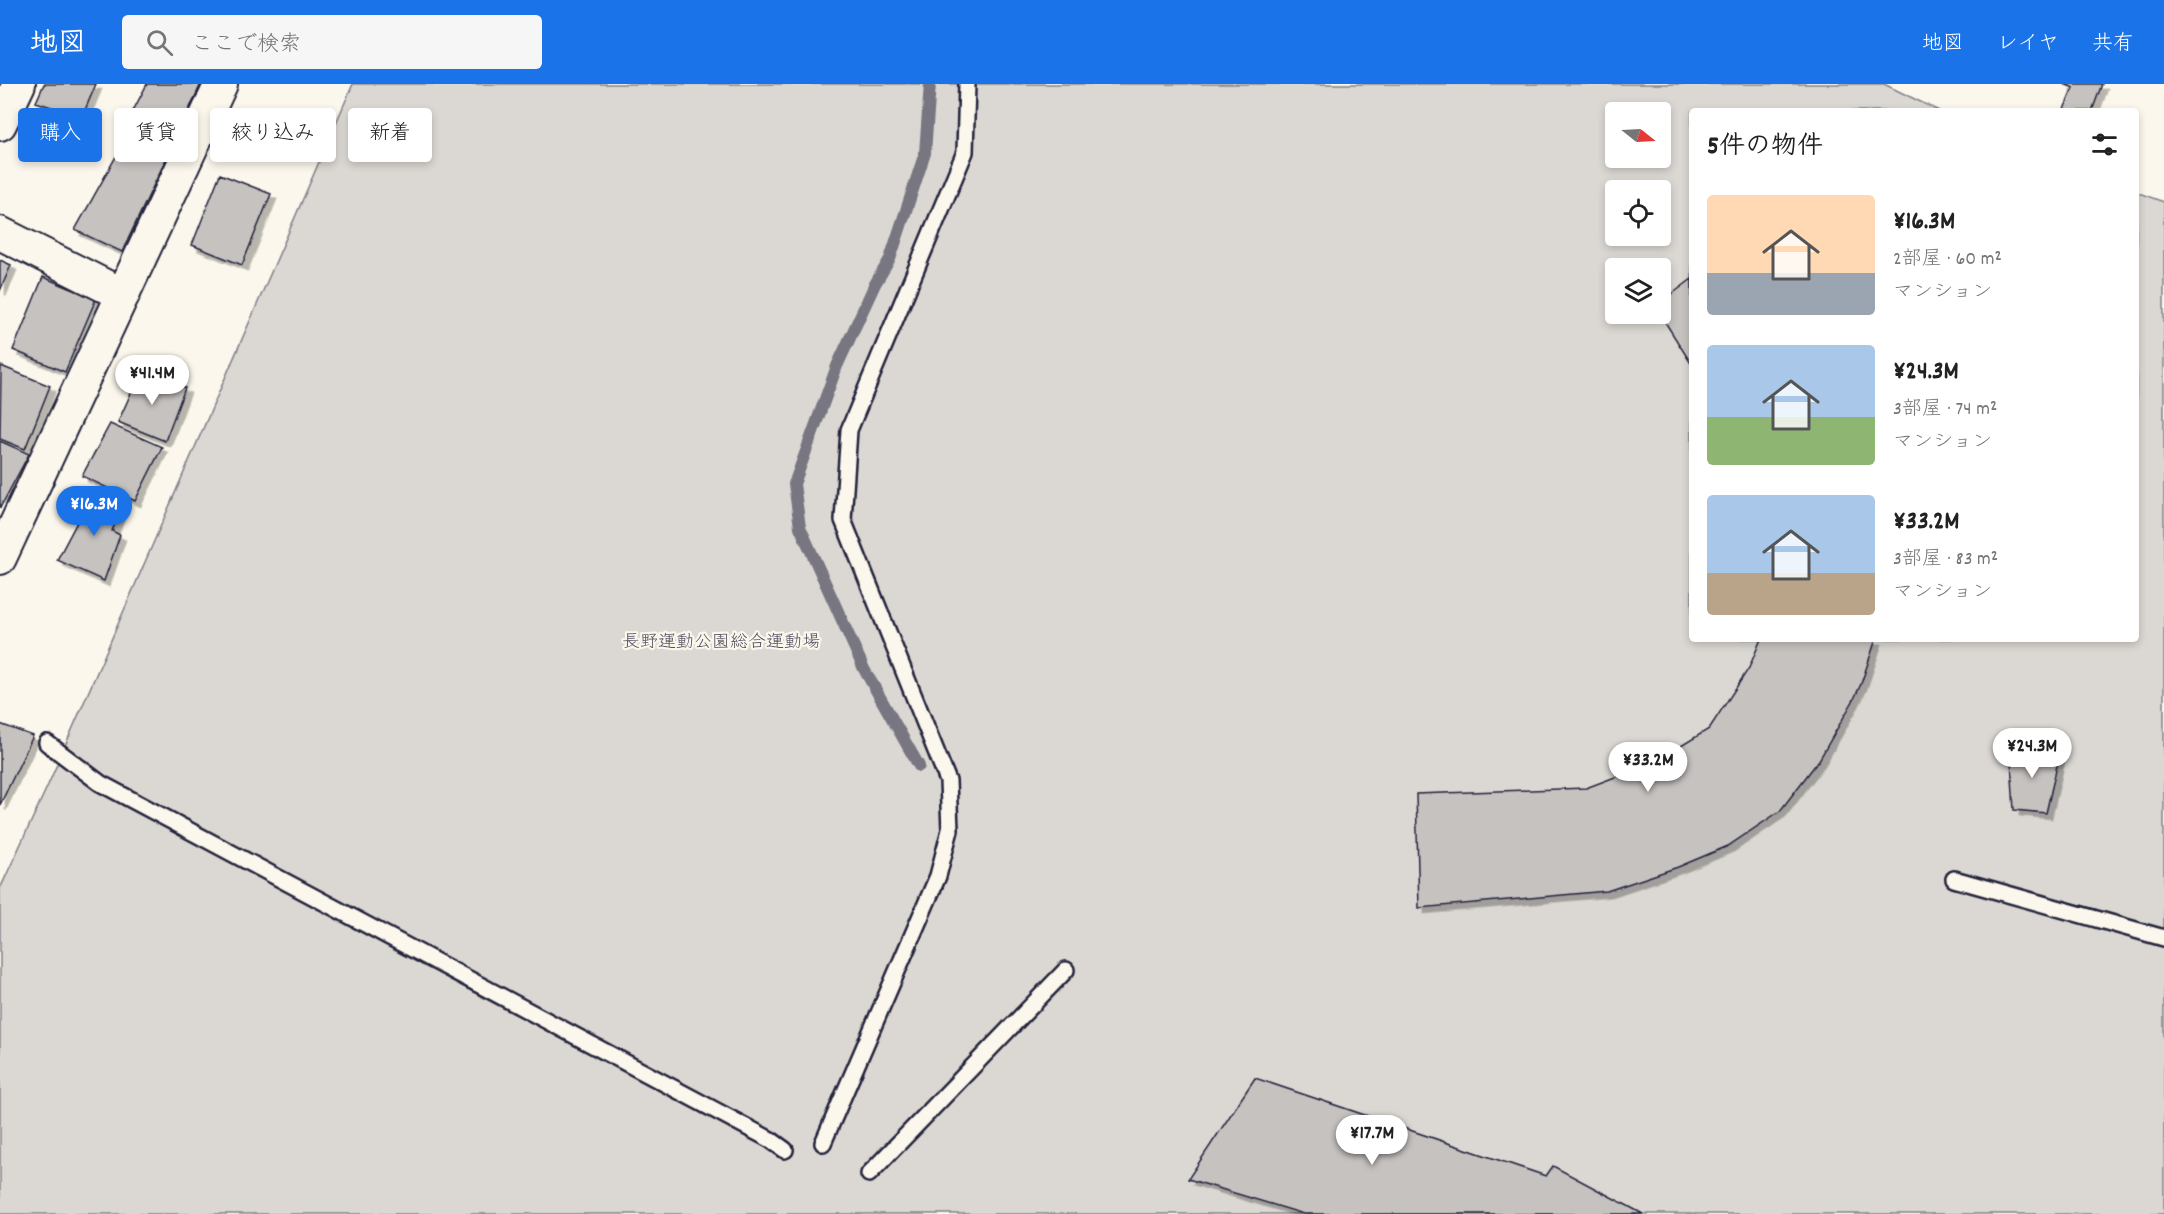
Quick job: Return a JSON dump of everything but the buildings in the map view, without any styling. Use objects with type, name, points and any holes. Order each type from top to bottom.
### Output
[{"type":"street","points":[[0,124],[19,84]]},
{"type":"street","points":[[1,553],[221,84]]},
{"type":"street","points":[[0,233],[123,295]]},
{"type":"lane","points":[[823,1143],[938,876],[950,830],[948,781],[843,519],[849,430],[965,152],[967,84]]},
{"type":"lane","points":[[47,743],[100,783],[785,1150]]},
{"type":"lane","points":[[1954,879],[2164,938]]},
{"type":"lane","points":[[869,1174],[1066,970]]},
{"type":"green space","name":"長野運動公園総合運動場","points":[[353,84],[1884,84],[1933,108],[1689,108],[1689,642],[2139,642],[2139,193],[2164,202],[2164,1214],[0,1214],[0,889],[48,785],[319,162],[336,162],[336,123]]},
{"type":"waterway","points":[[919,766],[864,669],[800,527],[794,484],[837,366],[875,284],[890,259],[925,153],[930,84]]}]
